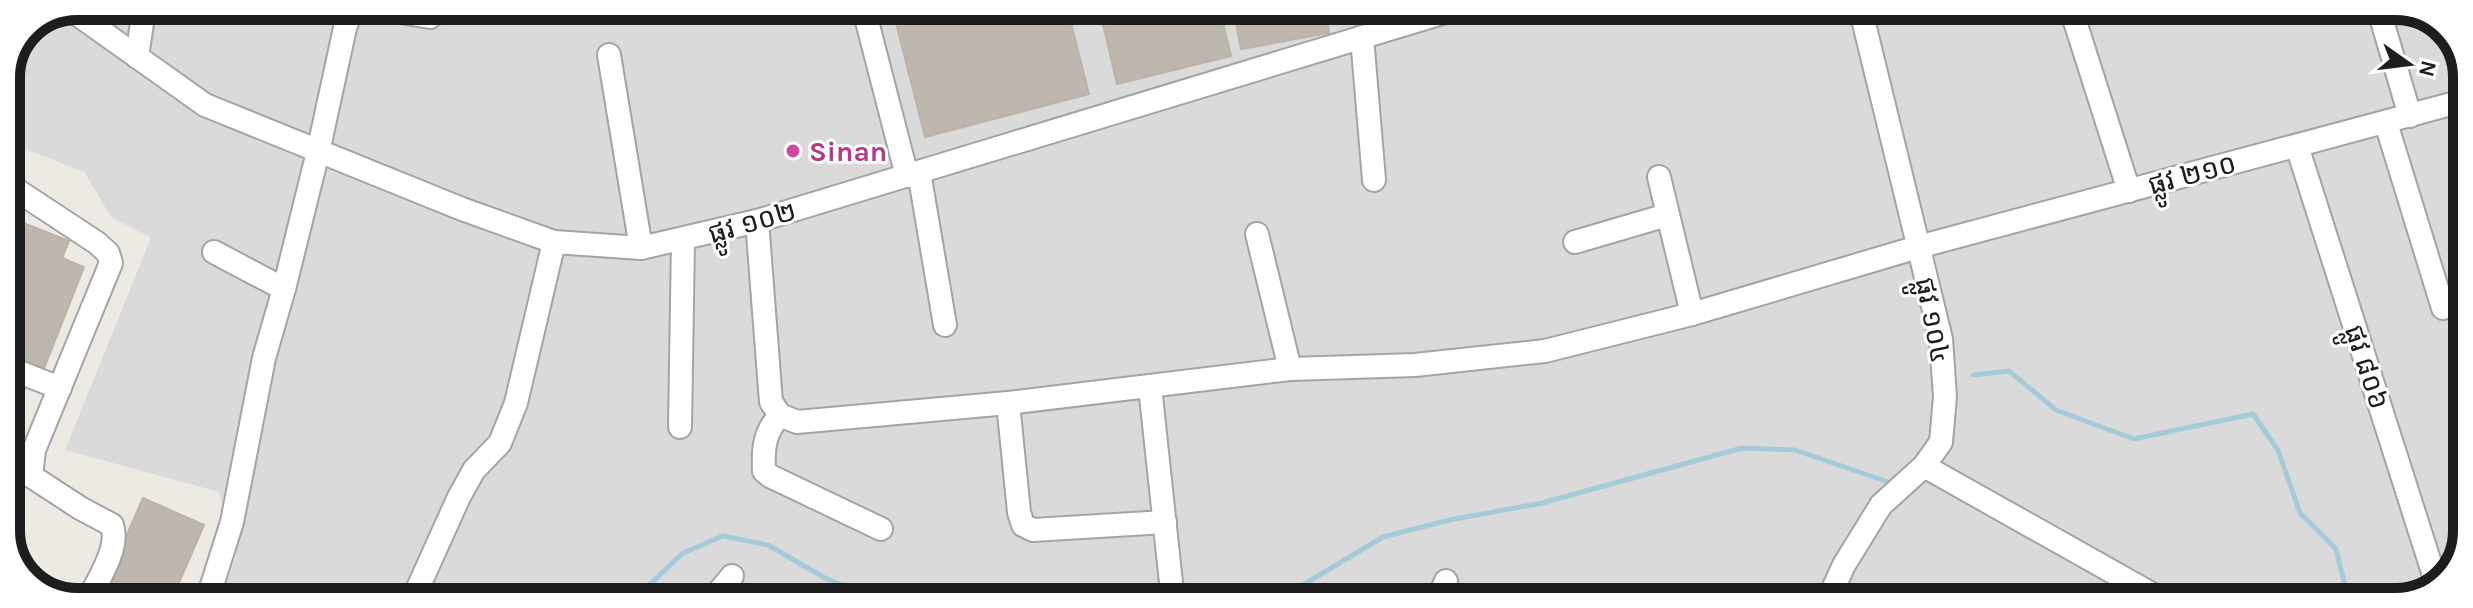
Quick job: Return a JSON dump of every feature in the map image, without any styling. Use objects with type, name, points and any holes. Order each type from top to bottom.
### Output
[{"type":"street","name":"ផ្លូវ ១០២","points":[[85,20],[205,105],[318,152],[554,242],[641,248],[757,221],[1419,20]]},
{"type":"street","points":[[211,588],[232,522],[264,358],[318,152],[348,20]]},
{"type":"street","points":[[867,20],[913,174],[945,325]]},
{"type":"street","name":"ផ្លូវ ១០៤","points":[[1833,588],[1881,505],[1924,466],[1941,442],[1945,397],[1941,339],[1863,20]]},
{"type":"street","points":[[2075,20],[2129,191]]},
{"type":"street","points":[[2382,20],[2410,116]]},
{"type":"street","points":[[137,57],[142,23]]},
{"type":"street","points":[[1362,37],[1374,180]]},
{"type":"street","points":[[609,55],[641,248]]},
{"type":"street","name":"ផ្លូវ ២១០","points":[[780,415],[797,422],[1008,403],[1290,369],[1415,365],[1545,351],[1692,314],[1918,247],[2453,104]]},
{"type":"street","points":[[2386,123],[2443,308]]},
{"type":"street","name":"ផ្លូវ ៨០៦","points":[[2297,146],[2433,574]]},
{"type":"street","points":[[1659,177],[1692,314]]},
{"type":"street","points":[[20,192],[97,243],[108,253],[111,263],[34,450],[31,476],[112,525],[115,534],[113,545],[94,588]]},
{"type":"street","points":[[1575,242],[1667,215]]},
{"type":"street","points":[[757,221],[771,402],[780,415],[769,428],[763,447],[764,471],[881,529]]},
{"type":"street","points":[[1257,234],[1290,369]]},
{"type":"street","points":[[680,427],[683,240]]},
{"type":"street","points":[[418,588],[474,470],[500,443],[508,426],[554,242]]},
{"type":"street","points":[[214,252],[284,289]]},
{"type":"street","points":[[20,372],[60,388]]},
{"type":"street","points":[[1150,387],[1172,588]]},
{"type":"street","points":[[1008,403],[1023,525],[1033,530],[1165,522]]},
{"type":"street","points":[[1924,466],[2141,588]]},
{"type":"street","points":[[722,588],[732,576]]},
{"type":"street","points":[[1443,588],[1446,581]]},
{"type":"shaded area","points":[[77,20],[2407,21],[2418,24],[2439,39],[2449,55],[2453,73],[2452,542],[2439,569],[2421,582],[2404,588],[224,588],[236,558],[219,492],[65,450],[151,238],[111,217],[85,173],[20,147],[20,77],[24,55],[45,30],[55,24]]},
{"type":"building","points":[[895,20],[1070,20],[1089,94],[925,137]]},
{"type":"building","points":[[1102,20],[1222,20],[1231,56],[1117,84]]},
{"type":"building","points":[[1235,20],[1327,20],[1329,33],[1241,49]]},
{"type":"building","points":[[20,222],[69,241],[62,258],[84,267],[43,371],[20,362]]},
{"type":"building","points":[[143,498],[204,525],[177,588],[104,588]]},
{"type":"waterway","points":[[1973,375],[2009,371],[2056,410],[2134,439],[2253,414],[2278,450],[2300,513],[2336,549],[2346,588]]},
{"type":"waterway","points":[[1298,588],[1383,537],[1449,520],[1542,503],[1742,448],[1795,450],[1888,482]]},
{"type":"waterway","points":[[646,588],[683,553],[723,536],[768,545],[848,588]]},
{"type":"place","name":"Sinan","points":[[793,151]]}]
